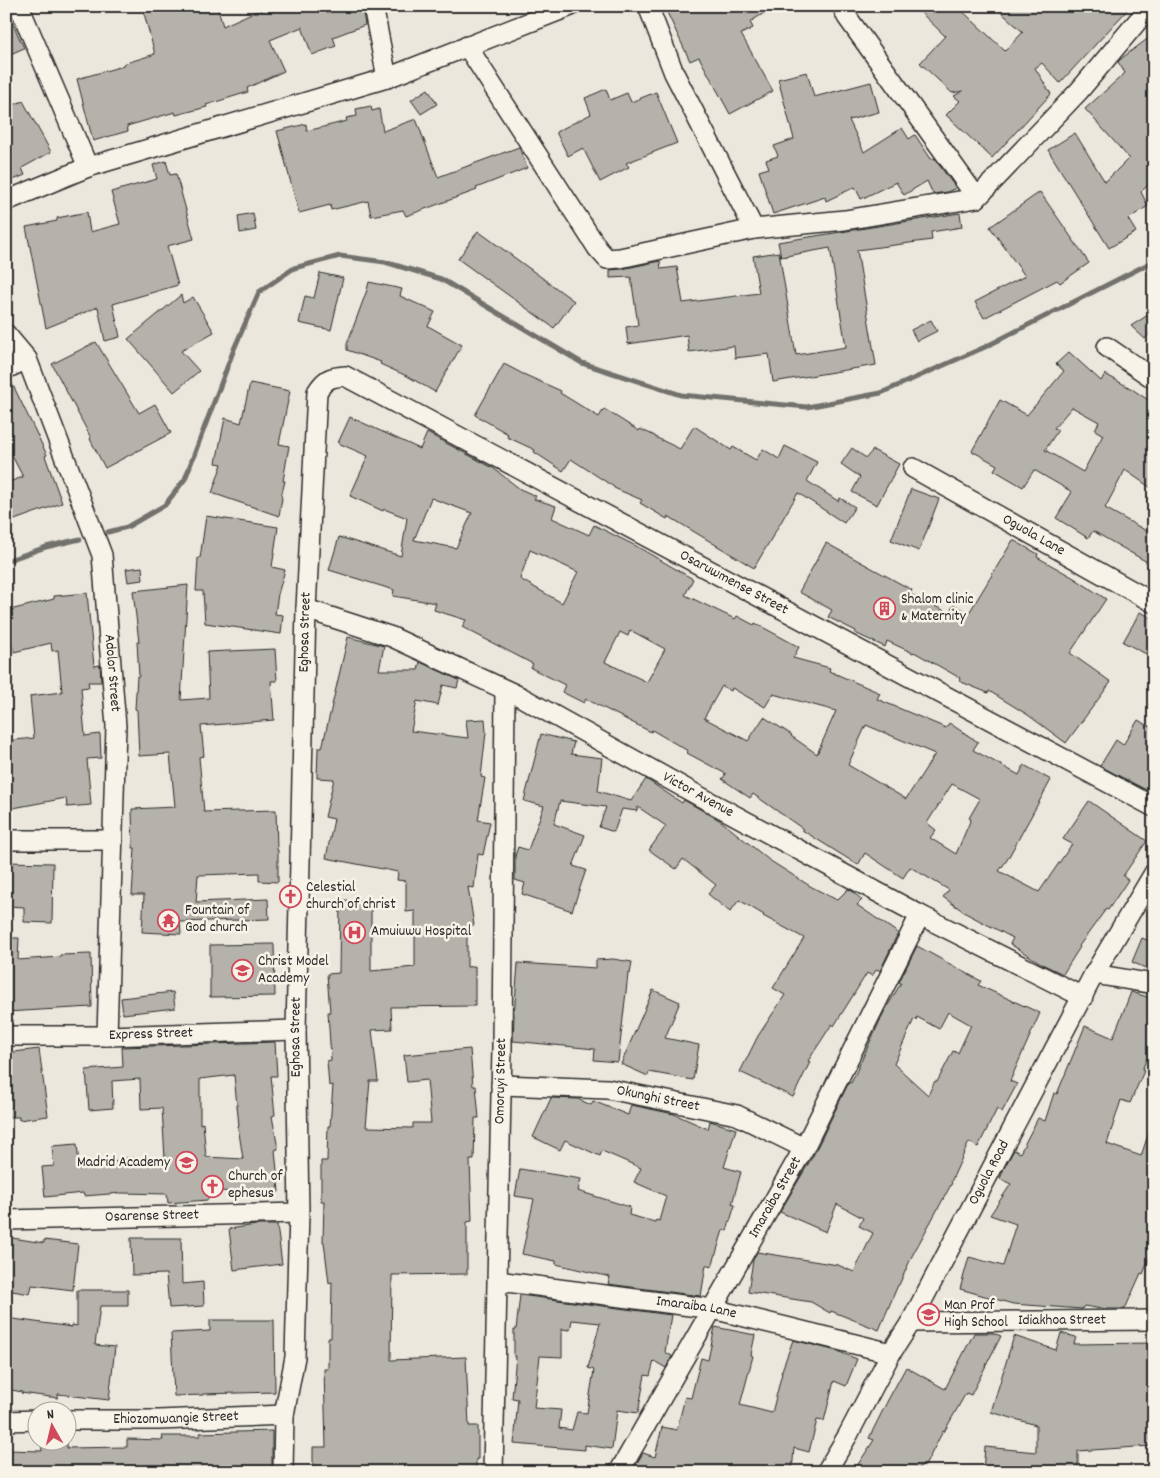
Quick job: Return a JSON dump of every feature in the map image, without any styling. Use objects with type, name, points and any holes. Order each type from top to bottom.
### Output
[{"type":"street","points":[[20,6],[88,167]]},
{"type":"street","points":[[373,6],[387,78]]},
{"type":"street","points":[[648,6],[674,73],[754,230]]},
{"type":"street","points":[[842,6],[847,16],[977,198]]},
{"type":"street","points":[[6,201],[88,167],[387,78],[570,7]]},
{"type":"street","points":[[467,46],[607,259],[620,258],[754,230],[845,220],[977,198],[1078,90],[1148,11]]},
{"type":"street","name":"Adolor Street","points":[[6,334],[28,359],[102,555],[116,726],[107,1036]]},
{"type":"street","points":[[1107,347],[1154,379]]},
{"type":"street","points":[[6,370],[28,359]]},
{"type":"street","name":"Osaruwmense Street","points":[[317,392],[323,383],[334,377],[345,376],[1154,807]]},
{"type":"street","name":"Eghosa Street","points":[[283,1472],[284,1415],[295,1357],[298,1212],[296,1030],[306,609],[317,392]]},
{"type":"street","name":"Oguola Lane","points":[[913,468],[1154,603]]},
{"type":"street","name":"Victor Avenue","points":[[306,609],[392,638],[530,702],[920,915],[1082,997]]},
{"type":"street","name":"Omoruyi Street","points":[[498,1471],[498,1281],[505,690]]},
{"type":"street","points":[[6,840],[113,840]]},
{"type":"street","name":"Oguola Road","points":[[826,1472],[848,1435],[891,1353],[911,1322],[1094,974],[1154,873]]},
{"type":"street","name":"Imaraiba Street","points":[[619,1472],[804,1148],[920,915]]},
{"type":"street","points":[[1094,974],[1154,984]]},
{"type":"street","name":"Express Street","points":[[6,1036],[107,1036],[296,1030]]},
{"type":"street","name":"Okunghi Street","points":[[501,1085],[608,1089],[737,1115],[804,1148]]},
{"type":"street","name":"Osarense Street","points":[[6,1220],[298,1212]]},
{"type":"street","name":"Imaraiba Lane","points":[[498,1281],[713,1309],[891,1353]]},
{"type":"street","name":"Idiakhoa Street","points":[[911,1322],[1153,1318]]},
{"type":"street","name":"Ehiozomwangie Street","points":[[78,1420],[159,1420],[284,1415]]},
{"type":"street","points":[[6,1420],[28,1420]]},
{"type":"building","points":[[142,6],[217,6],[223,26],[270,6],[362,6],[365,25],[333,37],[336,46],[312,55],[302,27],[270,40],[284,71],[247,88],[248,92],[206,105],[207,107],[176,115],[175,112],[127,126],[128,131],[93,141],[77,79],[123,66],[123,64],[155,54]]},
{"type":"building","points":[[664,6],[775,6],[750,22],[753,28],[741,34],[773,91],[730,114],[699,57],[690,61]]},
{"type":"building","points":[[914,6],[957,6],[1005,51],[1023,32],[994,6],[1131,6],[1060,83],[1042,63],[1035,68],[1051,94],[992,158],[946,115],[960,101],[954,96],[963,91],[952,93],[920,63],[945,36]]},
{"type":"building","points":[[6,9],[24,48],[6,56]]},
{"type":"building","points":[[1154,34],[1154,179],[1141,192],[1148,206],[1128,219],[1136,232],[1109,248],[1048,150],[1075,133],[1105,182],[1129,158],[1085,109],[1125,73],[1118,62]]},
{"type":"building","points":[[807,72],[814,97],[871,82],[879,112],[849,120],[864,152],[902,128],[909,139],[915,135],[931,159],[934,158],[956,188],[947,192],[933,194],[927,181],[904,195],[896,182],[861,199],[855,187],[826,201],[825,197],[773,214],[759,171],[769,168],[766,160],[778,156],[774,146],[794,139],[778,79]]},
{"type":"building","points":[[428,89],[437,104],[421,114],[411,100]]},
{"type":"building","points":[[606,89],[610,100],[627,93],[631,102],[656,92],[677,143],[626,163],[629,167],[600,182],[583,148],[568,156],[556,132],[591,114],[585,98]]},
{"type":"building","points":[[23,101],[51,152],[22,168],[25,175],[6,183],[6,108]]},
{"type":"building","points":[[371,106],[372,111],[379,109],[383,131],[416,119],[438,177],[519,147],[527,168],[476,188],[477,190],[406,216],[403,210],[371,216],[368,201],[331,210],[330,205],[299,213],[277,131],[306,124],[307,131],[347,121],[346,118],[357,116],[356,109]]},
{"type":"building","points":[[166,161],[170,175],[176,174],[194,239],[167,246],[178,285],[113,304],[120,337],[105,341],[98,307],[46,328],[26,227],[57,221],[57,218],[87,212],[90,232],[120,224],[111,192],[157,179],[153,165]]},
{"type":"building","points":[[1040,192],[1089,263],[1060,283],[1057,280],[984,318],[975,302],[1025,276],[990,227]]},
{"type":"building","points":[[253,213],[256,230],[240,233],[238,216]]},
{"type":"building","points":[[960,213],[962,227],[931,232],[932,240],[857,250],[876,365],[773,382],[769,354],[735,358],[734,346],[689,352],[687,335],[628,344],[626,327],[638,325],[631,277],[610,278],[610,270],[660,261],[661,269],[677,267],[683,303],[759,293],[753,256],[779,252],[796,355],[846,347],[830,248],[781,257],[778,242]]},
{"type":"building","points":[[478,231],[574,301],[554,328],[458,259]]},
{"type":"building","points":[[320,273],[343,278],[331,330],[299,323],[305,296],[314,298]]},
{"type":"building","points":[[369,282],[402,289],[400,296],[435,312],[428,326],[462,345],[435,392],[409,377],[380,364],[381,362],[347,350],[347,344]]},
{"type":"building","points":[[181,295],[183,303],[193,297],[214,332],[181,351],[199,371],[174,392],[128,339]]},
{"type":"building","points":[[1154,311],[1154,329],[1145,339],[1131,326]]},
{"type":"building","points":[[931,320],[937,331],[917,341],[911,330]]},
{"type":"building","points":[[96,342],[139,413],[155,404],[171,433],[105,468],[52,364]]},
{"type":"building","points":[[1069,352],[1101,381],[1105,374],[1154,404],[1154,490],[1125,470],[1105,508],[1154,535],[1154,566],[1093,531],[1088,538],[1056,518],[1072,492],[1034,470],[1023,487],[994,470],[997,465],[972,451],[1000,400],[1027,415],[1064,371],[1056,364]],"holes":[[[1072,407],[1099,422],[1095,430],[1103,435],[1083,472],[1045,450],[1058,430],[1054,428]]]},
{"type":"building","points":[[504,364],[561,391],[560,393],[599,417],[604,409],[639,431],[640,429],[680,449],[694,426],[731,450],[733,447],[756,460],[763,449],[779,459],[785,446],[817,462],[807,481],[838,501],[840,498],[855,507],[844,523],[798,493],[754,568],[668,516],[667,519],[640,503],[642,500],[614,488],[571,459],[563,471],[534,452],[535,450],[507,437],[508,434],[475,415]]},
{"type":"building","points":[[10,379],[47,455],[45,456],[62,503],[6,523],[6,483],[23,477],[6,444],[6,380]]},
{"type":"building","points":[[250,383],[290,391],[279,444],[289,446],[279,516],[212,493],[222,464],[216,463],[225,418],[241,423]]},
{"type":"building","points":[[350,417],[420,449],[427,433],[493,468],[520,489],[536,496],[534,499],[556,506],[552,518],[589,535],[594,525],[636,546],[693,579],[685,595],[735,619],[737,616],[754,625],[755,623],[799,647],[793,658],[830,668],[829,671],[880,693],[877,699],[946,728],[949,723],[978,742],[973,750],[1019,775],[1024,765],[1051,780],[999,871],[1039,892],[1072,844],[1063,839],[1089,801],[1147,841],[1123,876],[1128,880],[1108,910],[1106,909],[1079,946],[1063,974],[1044,965],[1010,944],[1013,938],[967,914],[943,897],[949,890],[910,867],[903,878],[865,853],[858,865],[802,830],[753,794],[750,798],[722,779],[726,774],[687,753],[688,751],[652,730],[651,732],[586,699],[584,703],[562,692],[565,685],[531,668],[533,664],[462,627],[466,620],[434,610],[436,603],[393,596],[394,590],[329,570],[339,537],[401,556],[407,518],[384,509],[383,511],[350,496],[368,456],[338,443]],"holes":[[[431,498],[472,513],[456,548],[414,540]],[[530,550],[578,572],[562,603],[520,579]],[[630,630],[665,649],[647,682],[605,662],[620,632],[628,636]],[[722,686],[731,691],[732,688],[765,707],[773,694],[836,711],[817,754],[764,717],[748,741],[704,718]],[[866,725],[935,754],[906,799],[848,765]],[[952,784],[980,799],[969,818],[971,819],[956,854],[930,838],[936,830],[927,823]]]},
{"type":"building","points":[[852,448],[866,458],[873,450],[899,464],[877,505],[852,492],[860,477],[841,464]]},
{"type":"building","points":[[911,489],[939,499],[919,551],[891,540]]},
{"type":"building","points":[[206,516],[278,527],[272,567],[285,570],[278,594],[275,614],[283,615],[281,634],[205,623],[203,591],[196,591],[198,558],[200,558]]},
{"type":"building","points":[[1013,540],[1038,554],[1037,557],[1106,599],[1070,653],[1111,682],[1066,743],[1028,715],[989,691],[988,693],[959,681],[960,678],[914,652],[887,641],[885,647],[855,633],[856,631],[828,617],[832,610],[799,592],[826,543],[912,590],[910,594],[949,613],[954,605],[969,613]]},
{"type":"building","points":[[142,567],[143,580],[128,582],[126,569]]},
{"type":"building","points":[[188,585],[181,700],[209,698],[207,652],[275,649],[277,681],[271,681],[274,720],[201,726],[204,756],[199,757],[204,812],[276,810],[278,882],[259,881],[259,873],[198,875],[196,902],[268,899],[269,919],[180,922],[181,934],[142,932],[144,895],[132,895],[135,848],[133,848],[132,809],[175,807],[170,754],[139,756],[137,710],[135,709],[137,676],[139,676],[137,642],[139,642],[133,591]]},
{"type":"building","points":[[87,593],[94,666],[100,665],[101,682],[88,682],[89,687],[81,688],[85,736],[100,734],[101,758],[87,759],[91,805],[67,807],[66,798],[8,809],[6,778],[9,778],[6,741],[34,738],[30,696],[62,692],[58,650],[52,651],[51,643],[14,652],[10,637],[6,638],[6,611],[54,599],[54,596]]},
{"type":"building","points":[[1140,612],[1154,619],[1154,658],[1123,642]]},
{"type":"building","points":[[348,637],[384,646],[379,670],[418,670],[420,662],[459,680],[457,688],[443,685],[438,705],[417,701],[411,731],[468,738],[466,720],[485,719],[486,732],[481,777],[485,778],[478,820],[490,822],[483,855],[478,854],[474,888],[468,887],[474,925],[467,926],[467,967],[475,966],[475,1006],[391,1007],[392,1029],[372,1030],[378,1081],[370,1081],[366,1127],[413,1128],[413,1123],[431,1123],[427,1080],[407,1082],[404,1055],[470,1049],[473,1086],[476,1086],[479,1118],[475,1118],[474,1160],[470,1160],[472,1221],[467,1222],[467,1274],[392,1275],[391,1360],[466,1357],[469,1426],[478,1426],[476,1472],[313,1472],[313,1447],[326,1447],[324,1369],[328,1369],[328,1338],[331,1338],[332,1282],[329,1283],[323,1242],[324,1201],[321,1201],[321,1161],[327,1161],[328,1126],[330,1126],[333,1085],[329,1086],[327,1061],[331,1060],[327,974],[339,973],[340,900],[371,901],[371,971],[415,967],[415,911],[406,912],[406,881],[397,880],[398,872],[326,858],[334,819],[325,817],[334,779],[317,778],[318,748],[322,748]]},
{"type":"building","points":[[1138,720],[1154,729],[1154,794],[1100,766],[1116,740],[1123,745]]},
{"type":"building","points":[[541,734],[574,742],[571,754],[602,758],[598,791],[631,801],[646,779],[682,803],[684,800],[721,821],[769,860],[810,886],[837,900],[848,889],[852,891],[862,900],[857,905],[898,933],[880,971],[877,969],[872,976],[867,973],[834,1026],[832,1024],[808,1061],[810,1062],[793,1097],[740,1072],[758,1036],[785,995],[773,988],[804,938],[763,916],[739,900],[730,912],[708,894],[716,885],[683,859],[676,869],[649,850],[666,826],[638,807],[637,811],[622,809],[614,832],[599,827],[606,807],[560,801],[554,824],[585,835],[573,866],[586,870],[572,911],[522,894],[525,883],[515,880],[515,856],[518,847],[528,850],[544,806],[524,801]]},
{"type":"building","points":[[6,862],[53,863],[52,923],[24,922],[24,907],[6,906]]},
{"type":"building","points":[[6,938],[19,938],[18,960],[60,957],[60,955],[91,954],[92,1007],[6,1012]]},
{"type":"building","points":[[1142,938],[1154,943],[1154,972],[1132,962]]},
{"type":"building","name":"Christ Model Academy","points":[[274,944],[275,996],[210,997],[210,945]]},
{"type":"building","points":[[917,946],[981,981],[978,985],[1040,1013],[1010,1081],[1017,1084],[1002,1112],[997,1109],[978,1147],[969,1142],[952,1183],[912,1256],[879,1330],[831,1311],[830,1313],[811,1302],[748,1292],[753,1260],[757,1252],[838,1265],[854,1272],[873,1233],[859,1226],[863,1218],[837,1204],[826,1232],[780,1212],[814,1154],[849,1082],[851,1083],[884,1012],[901,983],[899,982]],"holes":[[[948,1012],[971,1025],[958,1053],[953,1051],[928,1095],[894,1064],[914,1019],[916,1020],[917,1017],[939,1029]]]},
{"type":"building","points":[[613,959],[632,962],[630,974],[628,974],[618,1062],[594,1060],[595,1049],[513,1041],[518,963],[596,968],[596,960]]},
{"type":"building","points":[[653,990],[680,1002],[665,1038],[699,1045],[693,1080],[649,1072],[648,1076],[621,1064]]},
{"type":"building","points":[[173,992],[175,1008],[123,1014],[121,998]]},
{"type":"building","points":[[1131,992],[1154,999],[1154,1041],[1142,1070],[1144,1071],[1130,1103],[1121,1100],[1107,1144],[1141,1156],[1151,1126],[1154,1126],[1154,1225],[1148,1241],[1154,1243],[1154,1247],[1125,1309],[1102,1309],[1084,1306],[1082,1309],[1013,1304],[960,1289],[969,1257],[1003,1266],[1016,1224],[990,1215],[1011,1184],[1000,1179],[1004,1168],[1014,1150],[1020,1153],[1038,1118],[1045,1121],[1054,1093],[1057,1094],[1085,1026],[1113,1038]]},
{"type":"building","points":[[275,1042],[277,1076],[271,1076],[275,1115],[272,1116],[278,1149],[275,1150],[279,1192],[247,1195],[247,1193],[208,1190],[208,1200],[168,1203],[167,1194],[122,1193],[84,1196],[83,1193],[45,1197],[42,1167],[54,1166],[52,1146],[77,1144],[79,1165],[122,1161],[122,1158],[165,1159],[162,1108],[141,1109],[140,1079],[112,1081],[113,1108],[89,1110],[86,1070],[123,1067],[122,1047]],"holes":[[[234,1075],[243,1159],[206,1157],[203,1123],[200,1124],[200,1079]]]},
{"type":"building","points":[[39,1049],[48,1116],[19,1120],[19,1117],[6,1117],[6,1053]]},
{"type":"building","points":[[551,1098],[578,1099],[591,1105],[593,1101],[628,1115],[631,1105],[674,1114],[708,1129],[710,1121],[736,1129],[724,1167],[741,1172],[732,1204],[735,1205],[727,1231],[723,1230],[712,1267],[706,1265],[701,1296],[608,1284],[610,1277],[556,1264],[556,1261],[522,1254],[534,1199],[515,1196],[520,1169],[581,1179],[578,1191],[630,1207],[629,1215],[655,1222],[656,1220],[659,1221],[666,1196],[634,1182],[641,1168],[602,1151],[600,1156],[565,1140],[560,1150],[533,1137]]},
{"type":"building","points":[[256,1225],[277,1225],[282,1264],[234,1270],[229,1229]]},
{"type":"building","points":[[6,1237],[44,1243],[44,1240],[78,1244],[73,1290],[32,1285],[30,1294],[6,1290]]},
{"type":"building","points":[[131,1238],[181,1238],[182,1284],[203,1282],[204,1306],[169,1308],[166,1274],[132,1275]]},
{"type":"building","points":[[77,1290],[128,1290],[128,1306],[100,1306],[95,1345],[115,1347],[109,1400],[58,1394],[58,1398],[6,1389],[6,1318],[72,1327],[72,1325],[77,1326]]},
{"type":"building","points":[[520,1295],[671,1315],[665,1352],[672,1356],[666,1368],[654,1361],[650,1376],[645,1375],[638,1413],[617,1410],[612,1449],[585,1445],[585,1450],[514,1444],[518,1399],[512,1398],[516,1356],[514,1356],[514,1330],[516,1330]],"holes":[[[572,1320],[600,1323],[588,1368],[594,1370],[587,1413],[577,1412],[572,1430],[559,1428],[561,1410],[534,1408],[540,1356],[562,1357],[562,1329],[570,1330]]]},
{"type":"building","points":[[210,1320],[274,1320],[275,1392],[174,1396],[171,1333],[210,1331]]},
{"type":"building","points":[[715,1327],[755,1335],[751,1355],[753,1356],[740,1405],[772,1413],[781,1373],[793,1340],[837,1351],[857,1359],[846,1386],[834,1381],[824,1421],[817,1420],[809,1452],[794,1448],[792,1472],[678,1472],[664,1468],[663,1472],[632,1471],[643,1453],[655,1457],[662,1427],[677,1430],[685,1397],[691,1398],[701,1358],[708,1360]]},
{"type":"building","points":[[974,1333],[993,1333],[1001,1336],[971,1395],[966,1393],[925,1466],[922,1464],[917,1472],[853,1472],[874,1440],[869,1438],[906,1367],[945,1389]]},
{"type":"building","points":[[1061,1333],[1076,1337],[1074,1344],[1154,1343],[1153,1416],[1149,1416],[1151,1446],[1078,1451],[1078,1472],[983,1472],[985,1447],[1036,1452],[1036,1425],[991,1412],[1014,1336],[1056,1350]]},
{"type":"building","points":[[272,1431],[272,1472],[6,1472],[6,1450],[42,1451],[127,1447],[127,1439],[163,1440],[162,1436],[200,1436],[200,1433]]},
{"type":"waterway","points":[[108,532],[127,527],[165,505],[185,479],[234,349],[259,292],[294,268],[340,256],[385,262],[441,279],[582,363],[681,395],[807,407],[881,393],[985,347],[1154,261]]},
{"type":"waterway","points":[[6,561],[46,547],[80,539]]},
{"type":"place","name":"Shalom clinic & Maternity","points":[[885,609]]},
{"type":"place","name":"Celestial church of christ","points":[[290,897]]},
{"type":"place","name":"Fountain of God church","points":[[169,920]]},
{"type":"place","name":"Amuiuwu Hospital","points":[[355,932]]},
{"type":"place","name":"Christ Model Academy","points":[[242,971]]},
{"type":"place","name":"Madrid Academy","points":[[186,1163]]},
{"type":"place","name":"Church of ephesus","points":[[212,1186]]},
{"type":"place","name":"Man Prof High School","points":[[928,1315]]}]
